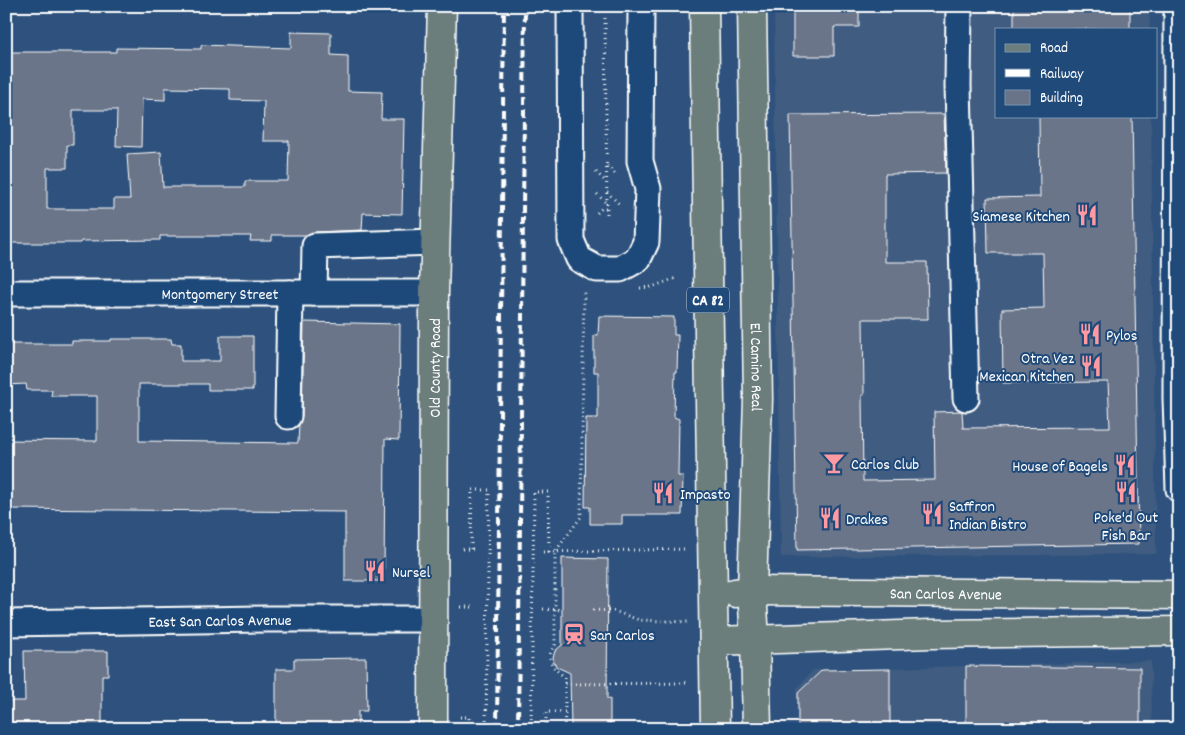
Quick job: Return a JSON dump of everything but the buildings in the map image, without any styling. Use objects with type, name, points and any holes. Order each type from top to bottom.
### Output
[{"type":"main road","name":"Old County Road","points":[[433,729],[434,293],[442,6]]},
{"type":"main road","name":"CA 82","points":[[704,6],[715,729]]},
{"type":"main road","name":"El Camino Real","points":[[752,6],[758,400],[752,591],[757,729]]},
{"type":"main road","name":"San Carlos Avenue","points":[[714,594],[752,591],[1179,595]]},
{"type":"main road","points":[[714,642],[931,634],[1179,631]]},
{"type":"street","points":[[570,6],[571,240],[580,259],[598,269],[620,269],[638,259],[646,242],[648,189],[640,161],[641,6]]},
{"type":"street","points":[[959,6],[958,85],[966,398]]},
{"type":"street","points":[[1177,6],[1176,398],[1179,489]]},
{"type":"street","points":[[288,416],[302,293],[315,246],[436,242]]},
{"type":"street","name":"Montgomery Street","points":[[6,293],[434,293]]},
{"type":"street","name":"East San Carlos Avenue","points":[[6,623],[267,619],[434,619]]},
{"type":"path","points":[[605,18],[607,214]]},
{"type":"path","points":[[594,215],[602,208],[607,208]]},
{"type":"path","points":[[632,288],[652,287],[676,278]]},
{"type":"path","points":[[564,729],[565,677],[557,672],[550,661],[551,650],[555,645],[555,552],[581,517],[584,290],[594,289]]},
{"type":"path","points":[[471,549],[472,490],[488,490],[486,729]]},
{"type":"path","points":[[531,729],[534,492],[548,492],[549,552]]},
{"type":"path","points":[[543,552],[692,548]]},
{"type":"path","points":[[462,549],[476,549]]},
{"type":"path","points":[[461,607],[475,608]]},
{"type":"path","points":[[543,609],[562,610]]},
{"type":"path","points":[[593,610],[614,611],[639,620],[693,622]]},
{"type":"path","points":[[565,684],[694,684]]},
{"type":"path","points":[[546,729],[546,712],[565,712]]},
{"type":"path","points":[[460,718],[469,717],[469,729]]},
{"type":"shaded area","points":[[774,6],[1149,6],[1150,28],[995,28],[995,118],[1151,118],[1156,554],[781,557]]},
{"type":"shaded area","points":[[1151,661],[1152,729],[797,729],[797,688],[813,670]]},
{"type":"railway","points":[[497,729],[504,6]]},
{"type":"railway","points":[[518,729],[525,6]]},
{"type":"place","name":"Siamese Kitchen","points":[[1087,215]]},
{"type":"place","name":"Pylos","points":[[1090,334]]},
{"type":"place","name":"Otra Vez Mexican Kitchen","points":[[1091,366]]},
{"type":"place","name":"Carlos Club","points":[[834,463]]},
{"type":"place","name":"House of Bagels","points":[[1125,465]]},
{"type":"place","name":"Poke'd Out Fish Bar","points":[[1126,492]]},
{"type":"place","name":"Impasto","points":[[663,493]]},
{"type":"place","name":"Saffron Indian Bistro","points":[[932,514]]},
{"type":"place","name":"Drakes","points":[[830,518]]},
{"type":"place","name":"Nursel","points":[[375,571]]},
{"type":"place","name":"San Carlos","points":[[574,634]]}]
